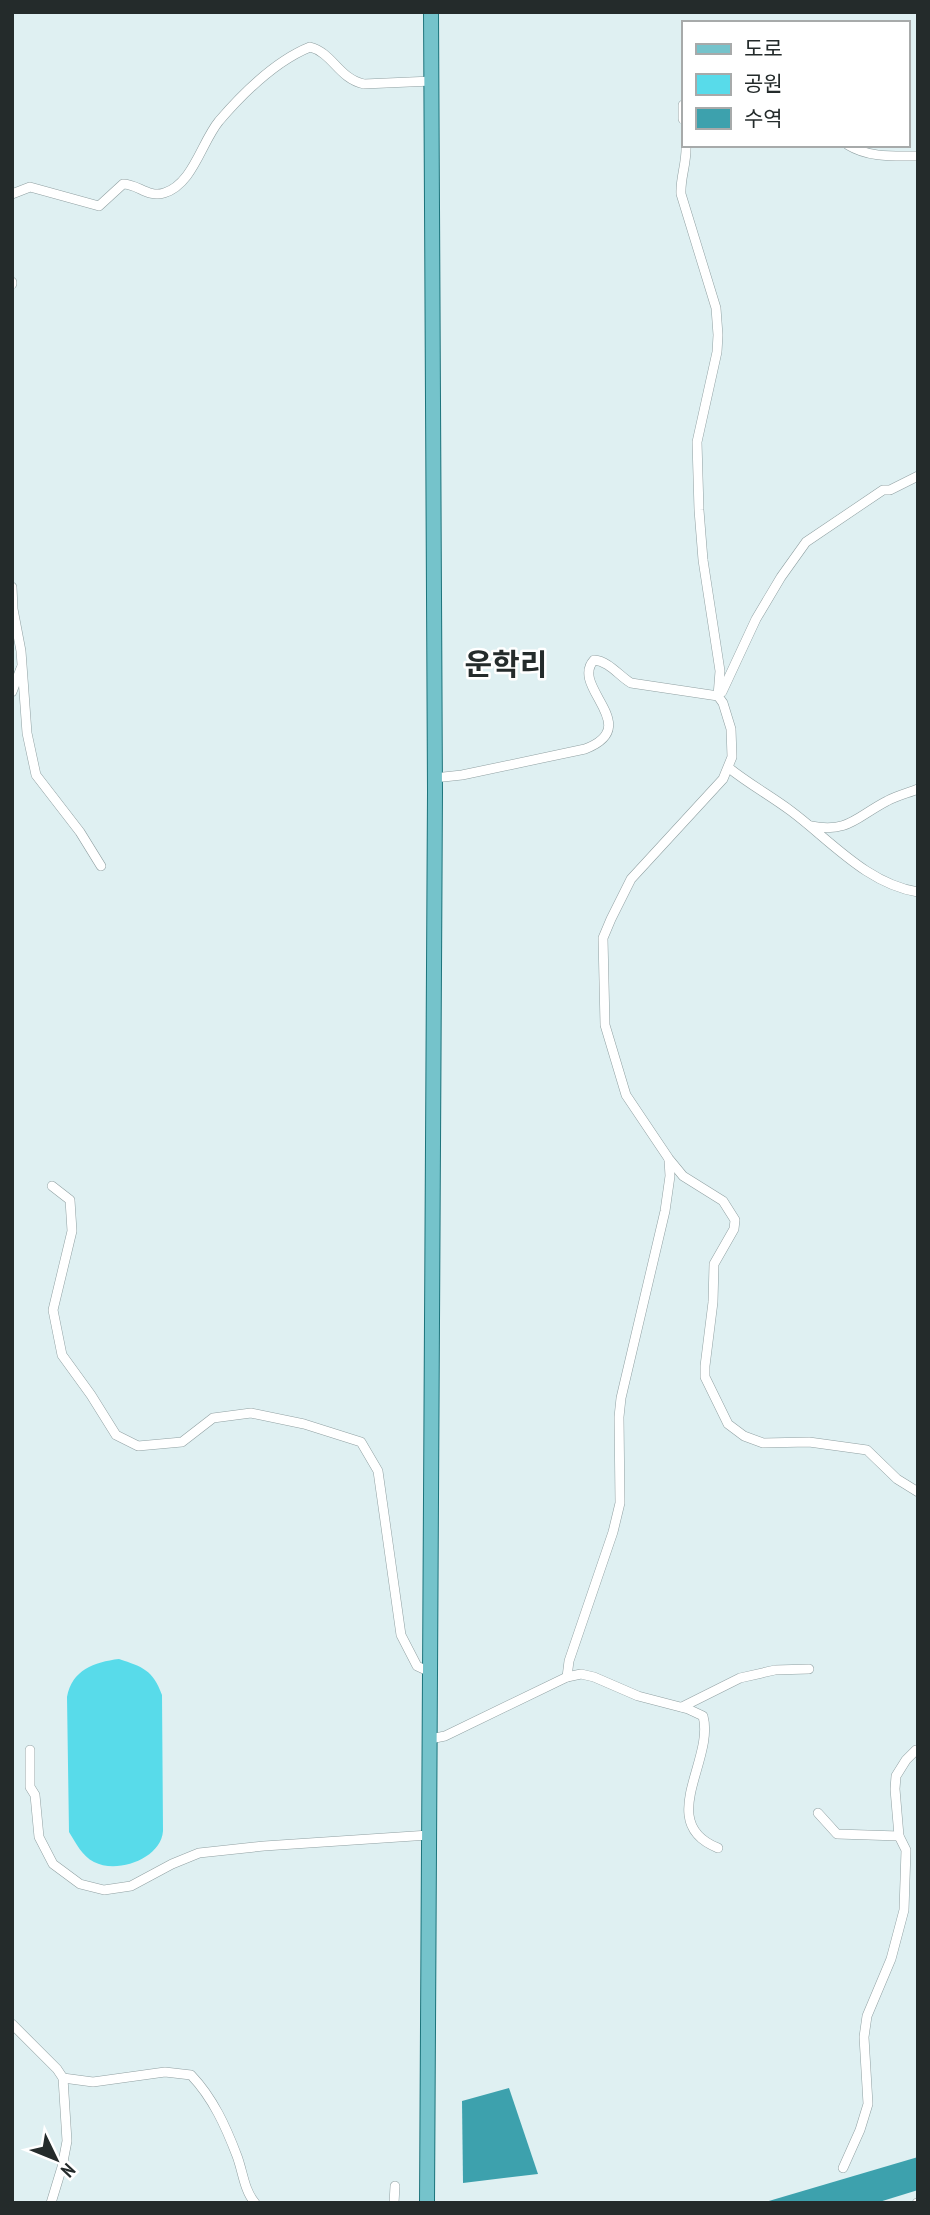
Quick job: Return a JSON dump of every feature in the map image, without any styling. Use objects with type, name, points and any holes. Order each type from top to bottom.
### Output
[{"type":"main road","points":[[427,2203],[435,778],[431,12]]},
{"type":"street","points":[[12,194],[30,187],[99,206],[123,184],[131,184],[154,194],[165,192],[186,177],[218,122],[252,87],[284,61],[310,47],[318,49],[347,78],[356,82],[432,82]]},
{"type":"street","points":[[686,147],[686,167],[681,194],[718,321],[717,352],[697,442],[699,510],[720,671],[719,696],[731,729],[732,757],[723,779],[631,879],[603,938],[605,1025],[626,1095],[683,1176],[723,1201],[735,1220],[734,1229],[713,1265],[713,1302],[705,1366],[705,1377],[728,1424],[744,1436],[763,1443],[810,1442],[867,1450],[897,1479],[918,1492]]},
{"type":"street","points":[[852,147],[861,152],[879,155],[918,156]]},
{"type":"street","points":[[719,696],[756,619],[806,542],[883,490],[890,490],[918,476]]},
{"type":"street","points":[[12,587],[27,733],[36,775],[80,832],[102,866]]},
{"type":"street","points":[[435,778],[462,775],[584,749],[599,742],[604,736],[608,719],[607,710],[588,677],[587,671],[594,660],[607,664],[631,683],[719,696]]},
{"type":"street","points":[[12,692],[22,667]]},
{"type":"street","points":[[729,768],[785,806],[850,859],[899,888],[918,892]]},
{"type":"street","points":[[808,825],[826,829],[838,828],[853,823],[888,800],[918,789]]},
{"type":"street","points":[[567,1676],[569,1661],[613,1532],[620,1503],[621,1398],[665,1211],[670,1176],[668,1158]]},
{"type":"street","points":[[52,1186],[70,1200],[72,1231],[53,1310],[62,1355],[116,1436],[138,1446],[182,1442],[213,1418],[251,1413],[304,1424],[361,1442],[378,1471],[401,1636],[417,1666],[430,1672]]},
{"type":"street","points":[[680,1707],[740,1678],[775,1670],[809,1669]]},
{"type":"street","points":[[430,1739],[444,1736],[567,1676],[581,1674],[638,1696],[680,1707],[703,1716],[706,1726],[706,1737],[691,1789],[691,1821],[698,1837],[718,1848]]},
{"type":"street","points":[[30,1750],[30,1787],[35,1795],[40,1837],[53,1864],[80,1884],[104,1891],[131,1886],[198,1853],[429,1835]]},
{"type":"street","points":[[843,2168],[868,2104],[864,2037],[867,2016],[891,1959],[904,1910],[906,1850],[899,1836],[896,1776],[916,1750]]},
{"type":"street","points":[[818,1813],[837,1834],[899,1836]]},
{"type":"street","points":[[12,2024],[63,2078],[67,2141],[51,2203]]},
{"type":"street","points":[[63,2078],[93,2082],[164,2072],[191,2076],[216,2107],[249,2194],[255,2203]]},
{"type":"street","points":[[394,2203],[395,2186]]},
{"type":"green space","points":[[119,1659],[135,1664],[151,1675],[162,1695],[163,1831],[155,1849],[146,1856],[136,1862],[114,1866],[94,1862],[86,1856],[69,1832],[67,1697],[79,1674],[101,1662]]},
{"type":"water","points":[[509,2088],[538,2174],[463,2183],[462,2101]]},
{"type":"water","points":[[918,2157],[918,2190],[876,2203],[762,2203]]},
{"type":"district","name":"운학리","points":[[506,663]]}]
